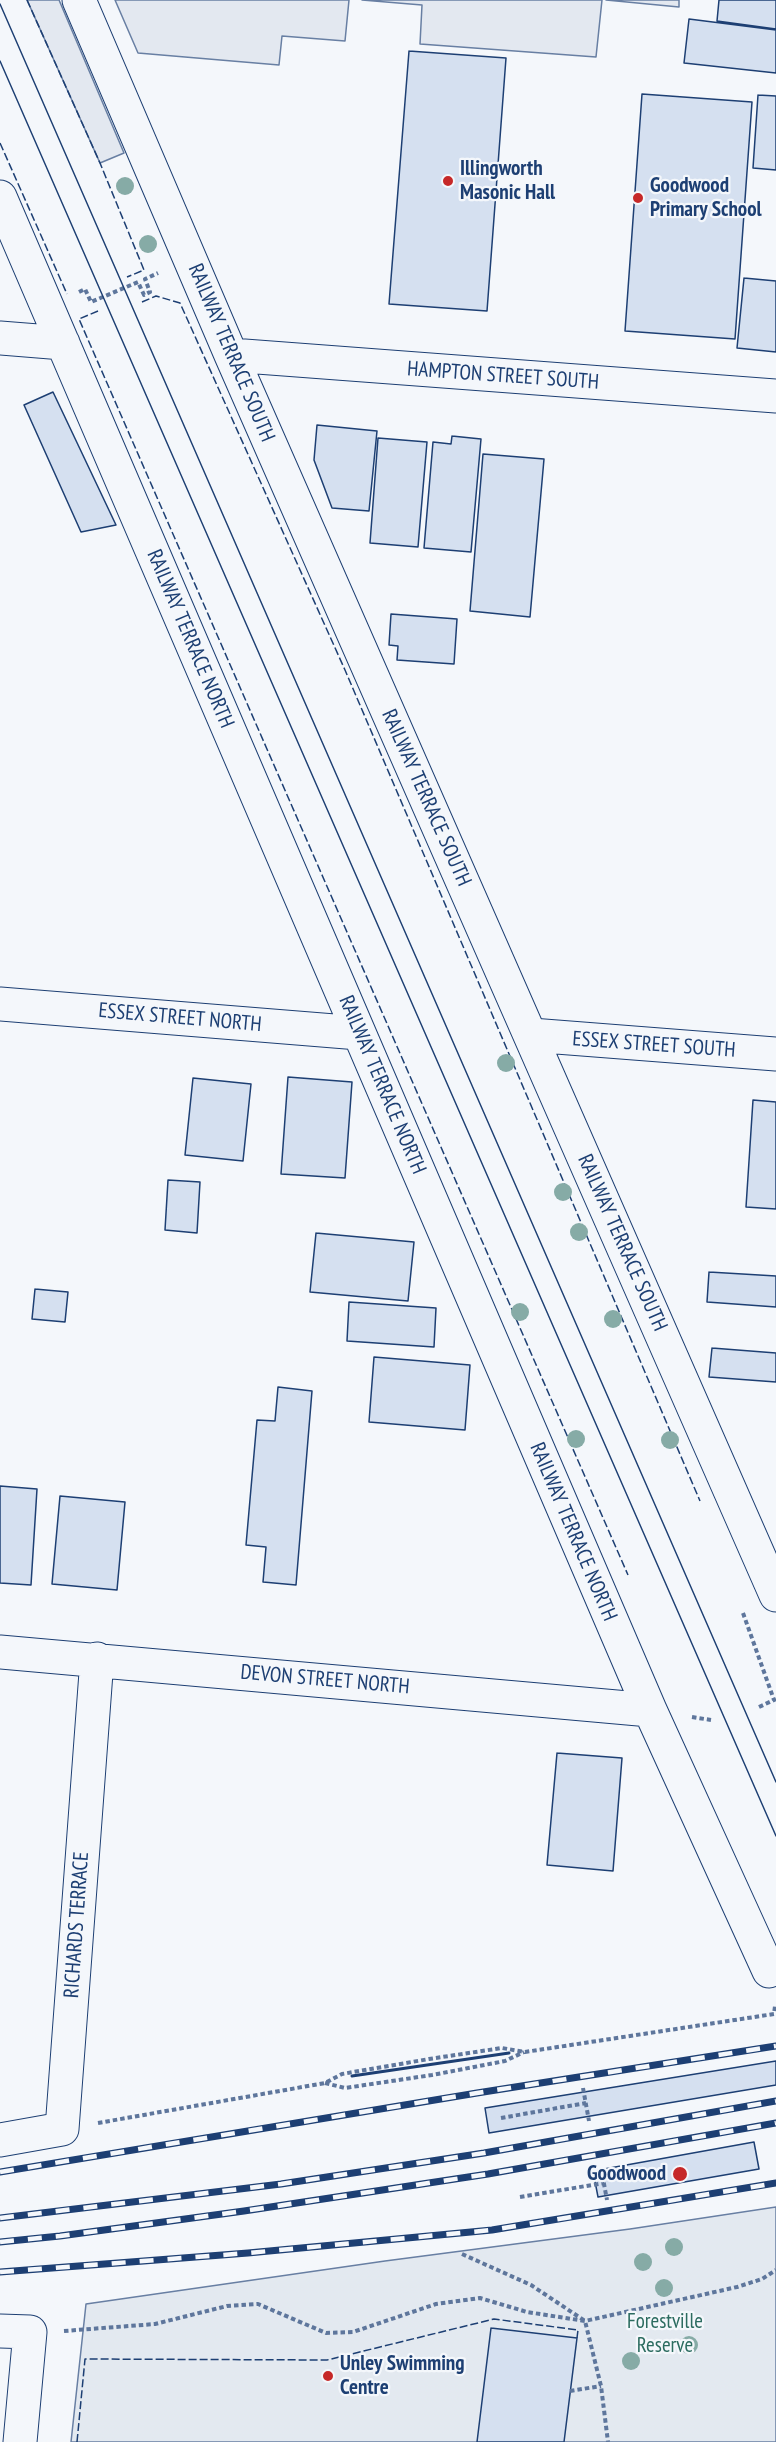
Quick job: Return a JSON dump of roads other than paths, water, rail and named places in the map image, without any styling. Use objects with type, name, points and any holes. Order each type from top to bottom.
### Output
[{"type":"street","name":"RAILWAY TERRACE SOUTH","points":[[79,0],[231,355],[776,1595]]},
{"type":"street","name":"RAILWAY TERRACE NORTH","points":[[0,197],[650,1710],[772,1986]]},
{"type":"street","points":[[0,338],[58,331]]},
{"type":"street","name":"HAMPTON STREET SOUTH","points":[[231,355],[776,396]]},
{"type":"street","name":"ESSEX STREET NORTH","points":[[0,1004],[359,1033]]},
{"type":"street","name":"ESSEX STREET SOUTH","points":[[531,1035],[776,1054]]},
{"type":"street","name":"DEVON STREET NORTH","points":[[0,1652],[650,1710]]},
{"type":"street","name":"RICHARDS TERRACE","points":[[0,2140],[62,2129],[97,1659]]},
{"type":"street","points":[[15,2331],[20,2442]]},
{"type":"tram line","points":[[0,4],[776,1782]]},
{"type":"tram line","points":[[0,61],[776,1836]]},
{"type":"railway","points":[[0,2172],[776,2046]]},
{"type":"railway","points":[[0,2218],[281,2184],[484,2153],[776,2101]]},
{"type":"railway","points":[[0,2242],[244,2211],[488,2174],[776,2123]]},
{"type":"railway","points":[[0,2272],[248,2253],[492,2230],[776,2183]]},
{"type":"place","name":"Illingworth Masonic Hall","points":[[448,181]]},
{"type":"place","name":"Goodwood Primary School","points":[[638,198]]},
{"type":"place","name":"Goodwood","points":[[680,2174]]},
{"type":"place","name":"Unley Swimming Centre","points":[[328,2376]]},
{"type":"park label","name":"Forestville Reserve","points":[[665,2334]]}]
